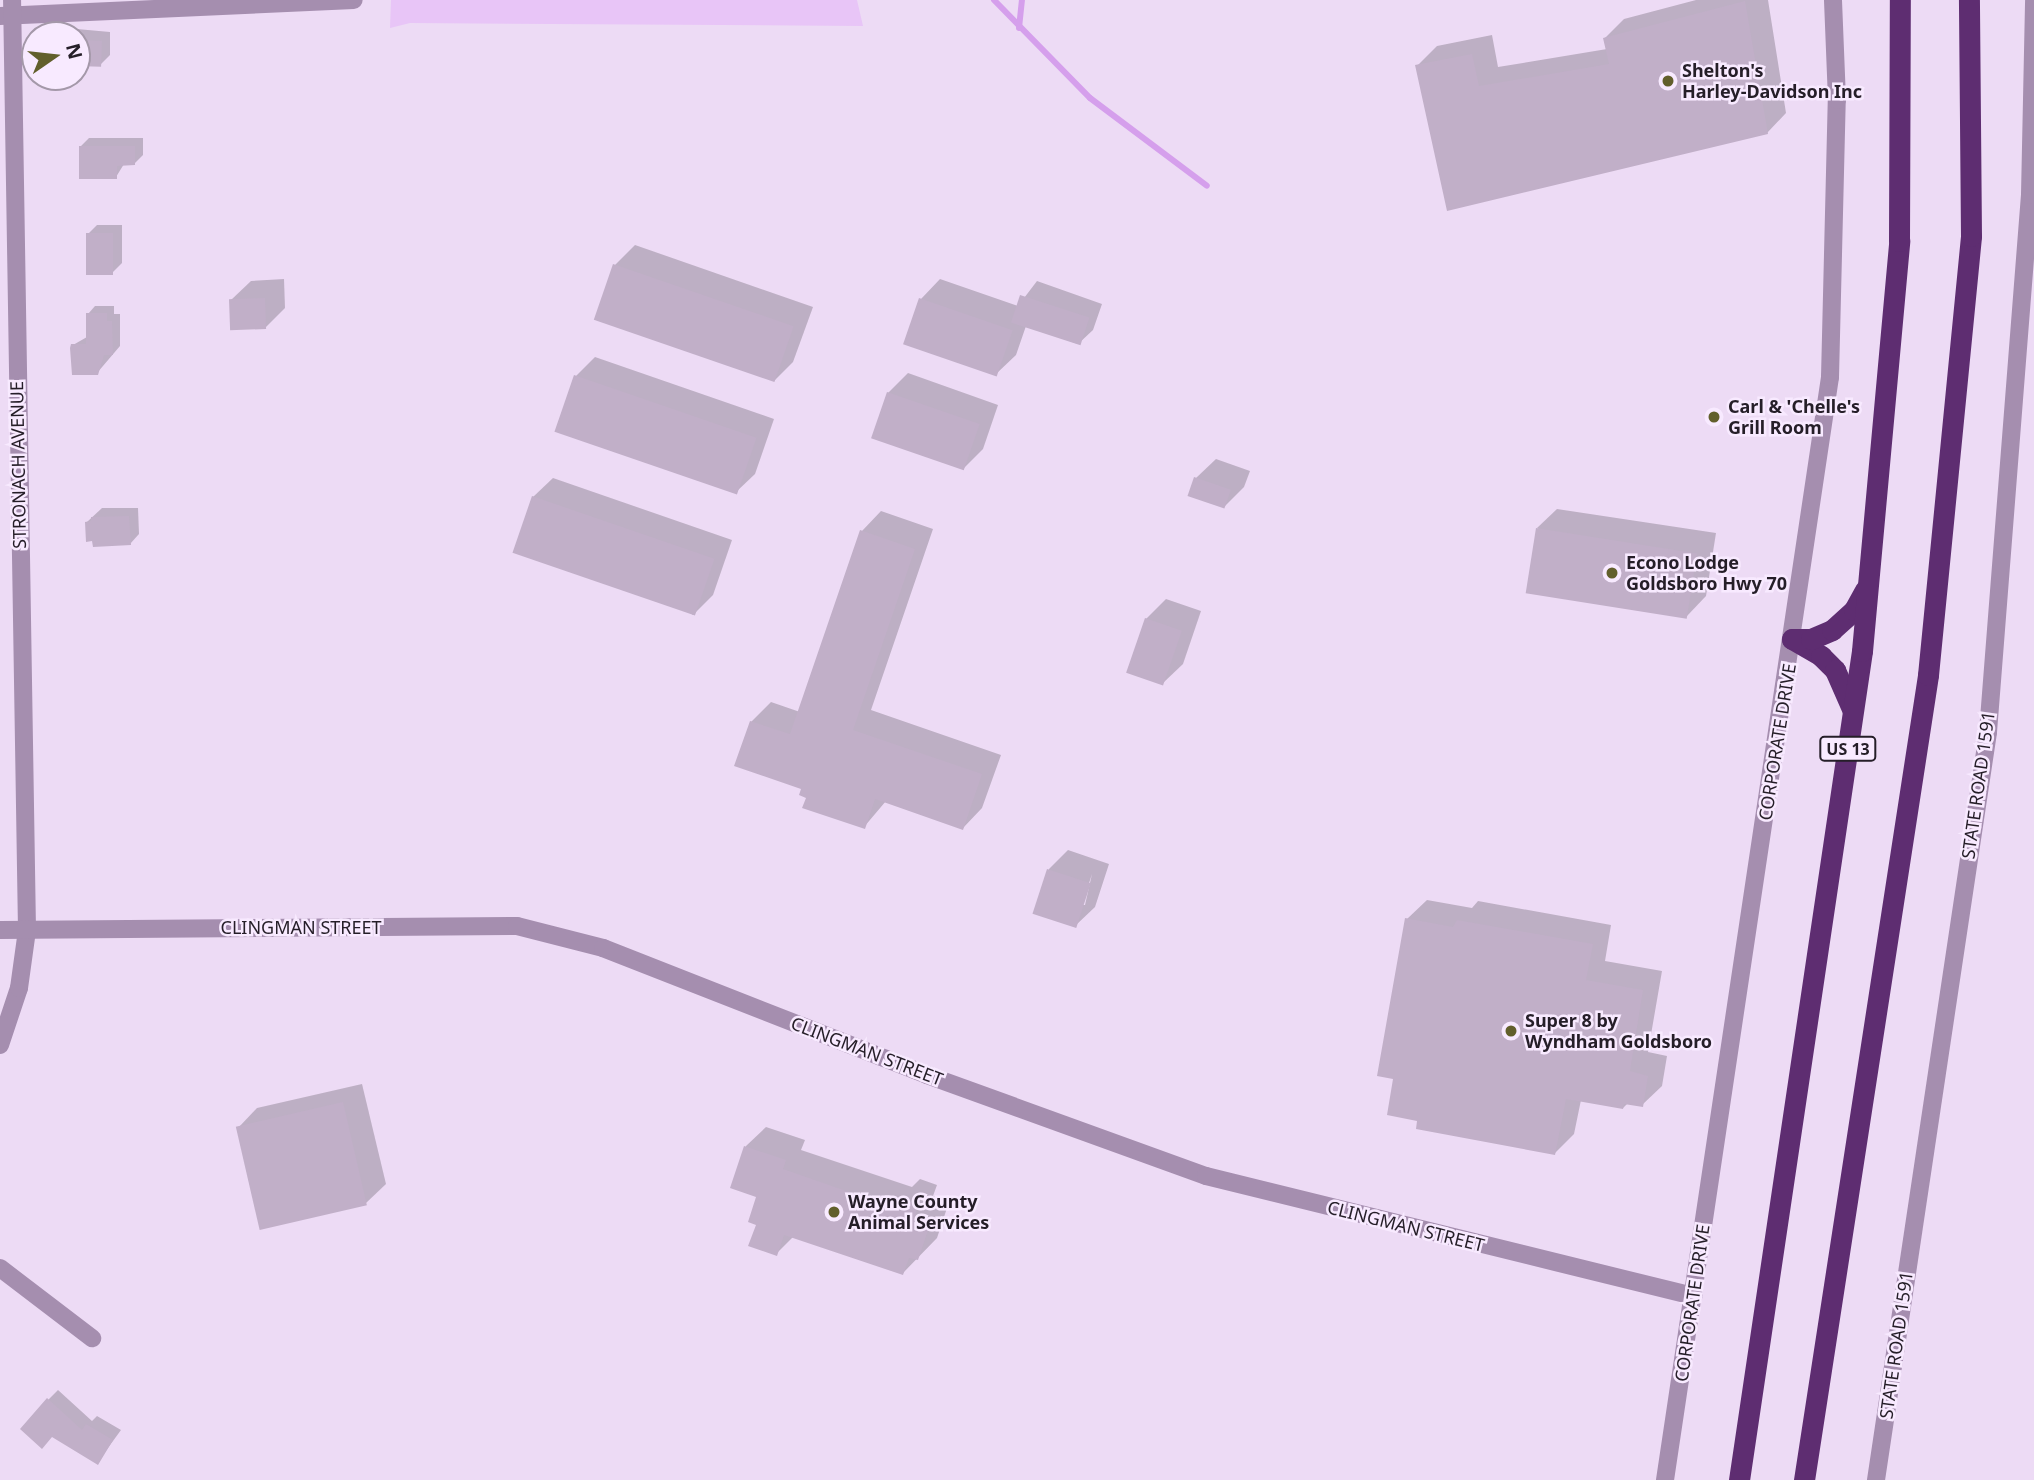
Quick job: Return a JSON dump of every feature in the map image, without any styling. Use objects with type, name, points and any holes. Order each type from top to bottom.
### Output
[{"type":"highway","points":[[1804,1480],[1928,675],[1971,236],[1972,52],[1969,0]]},
{"type":"highway","points":[[1972,52],[1978,0]]},
{"type":"highway","name":"US 13","points":[[1739,1480],[1853,712],[1868,585],[1899,241],[1899,4]]},
{"type":"highway","points":[[1792,639],[1811,639],[1832,630],[1854,610],[1868,585]]},
{"type":"highway","points":[[1792,639],[1821,656],[1835,670],[1853,712]]},
{"type":"street","points":[[8,11],[354,0]]},
{"type":"street","name":"CORPORATE DRIVE","points":[[1665,1480],[1830,377],[1837,100],[1833,0]]},
{"type":"street","name":"STATE ROAD 1591","points":[[1876,1480],[1989,732],[2030,195],[2034,0]]},
{"type":"street","name":"STRONACH AVENUE","points":[[0,1045],[19,988],[27,930],[9,458],[8,11]]},
{"type":"street","name":"CLINGMAN STREET","points":[[0,930],[517,926],[603,948],[927,1075],[1206,1176],[1693,1296]]},
{"type":"street","points":[[0,1268],[92,1338]]},
{"type":"shaded area","points":[[391,0],[857,0],[863,26],[410,23],[390,28]]},
{"type":"building","points":[[1745,1],[1768,134],[1447,211],[1415,65],[1472,54],[1479,86],[1609,64],[1603,38]]},
{"type":"building","points":[[91,40],[102,41],[101,67],[91,67]]},
{"type":"building","points":[[79,146],[135,146],[135,165],[117,166],[117,179],[79,179]]},
{"type":"building","points":[[86,233],[113,233],[113,275],[86,275]]},
{"type":"building","points":[[613,264],[794,326],[774,382],[594,320]]},
{"type":"building","points":[[1020,295],[1089,318],[1080,345],[1011,323]]},
{"type":"building","points":[[265,298],[266,329],[230,330],[229,299]]},
{"type":"building","points":[[919,298],[1013,330],[997,377],[903,344]]},
{"type":"building","points":[[86,313],[107,313],[107,321],[112,321],[113,355],[104,355],[98,375],[72,375],[70,348],[71,344],[86,344]]},
{"type":"building","points":[[574,375],[756,438],[737,495],[554,432]]},
{"type":"building","points":[[887,392],[980,424],[964,470],[871,438]]},
{"type":"building","points":[[1194,477],[1231,490],[1224,509],[1187,496]]},
{"type":"building","points":[[532,496],[714,559],[695,616],[512,553]]},
{"type":"building","points":[[129,516],[131,545],[93,547],[92,541],[86,542],[85,522],[91,521],[91,517]]},
{"type":"building","name":"Econo Lodge Goldsboro Hwy 70","points":[[1536,528],[1697,553],[1687,619],[1526,593]]},
{"type":"building","points":[[860,530],[915,549],[853,730],[982,774],[963,830],[875,799],[865,829],[802,808],[806,798],[799,795],[801,789],[734,766],[750,721],[790,734]]},
{"type":"building","points":[[1145,618],[1182,631],[1163,686],[1126,673]]},
{"type":"building","points":[[1047,869],[1091,883],[1076,928],[1032,914]]},
{"type":"building","name":"Super 8 by Wyndham Goldsboro","points":[[1405,918],[1453,927],[1457,920],[1593,944],[1586,980],[1643,990],[1630,1071],[1648,1076],[1643,1107],[1624,1104],[1623,1109],[1566,1099],[1555,1155],[1416,1129],[1417,1121],[1387,1115],[1393,1079],[1377,1076]]},
{"type":"building","points":[[343,1102],[367,1205],[260,1230],[236,1127]]},
{"type":"building","name":"Wayne County Animal Services","points":[[744,1146],[786,1160],[783,1169],[895,1208],[899,1198],[918,1205],[915,1216],[931,1221],[918,1260],[909,1258],[903,1275],[784,1235],[777,1256],[748,1246],[756,1225],[748,1222],[756,1197],[730,1188]]},
{"type":"building","points":[[47,1398],[82,1430],[86,1424],[113,1440],[98,1465],[52,1437],[42,1449],[20,1429]]},
{"type":"waterway","points":[[994,0],[1090,98],[1207,186]]},
{"type":"waterway","points":[[1019,28],[1022,0]]},
{"type":"place","name":"Shelton's Harley-Davidson Inc","points":[[1668,81]]},
{"type":"place","name":"Carl & 'Chelle's Grill Room","points":[[1714,417]]},
{"type":"place","name":"Econo Lodge Goldsboro Hwy 70","points":[[1612,573]]},
{"type":"place","name":"Super 8 by Wyndham Goldsboro","points":[[1511,1031]]},
{"type":"place","name":"Wayne County Animal Services","points":[[834,1212]]}]
